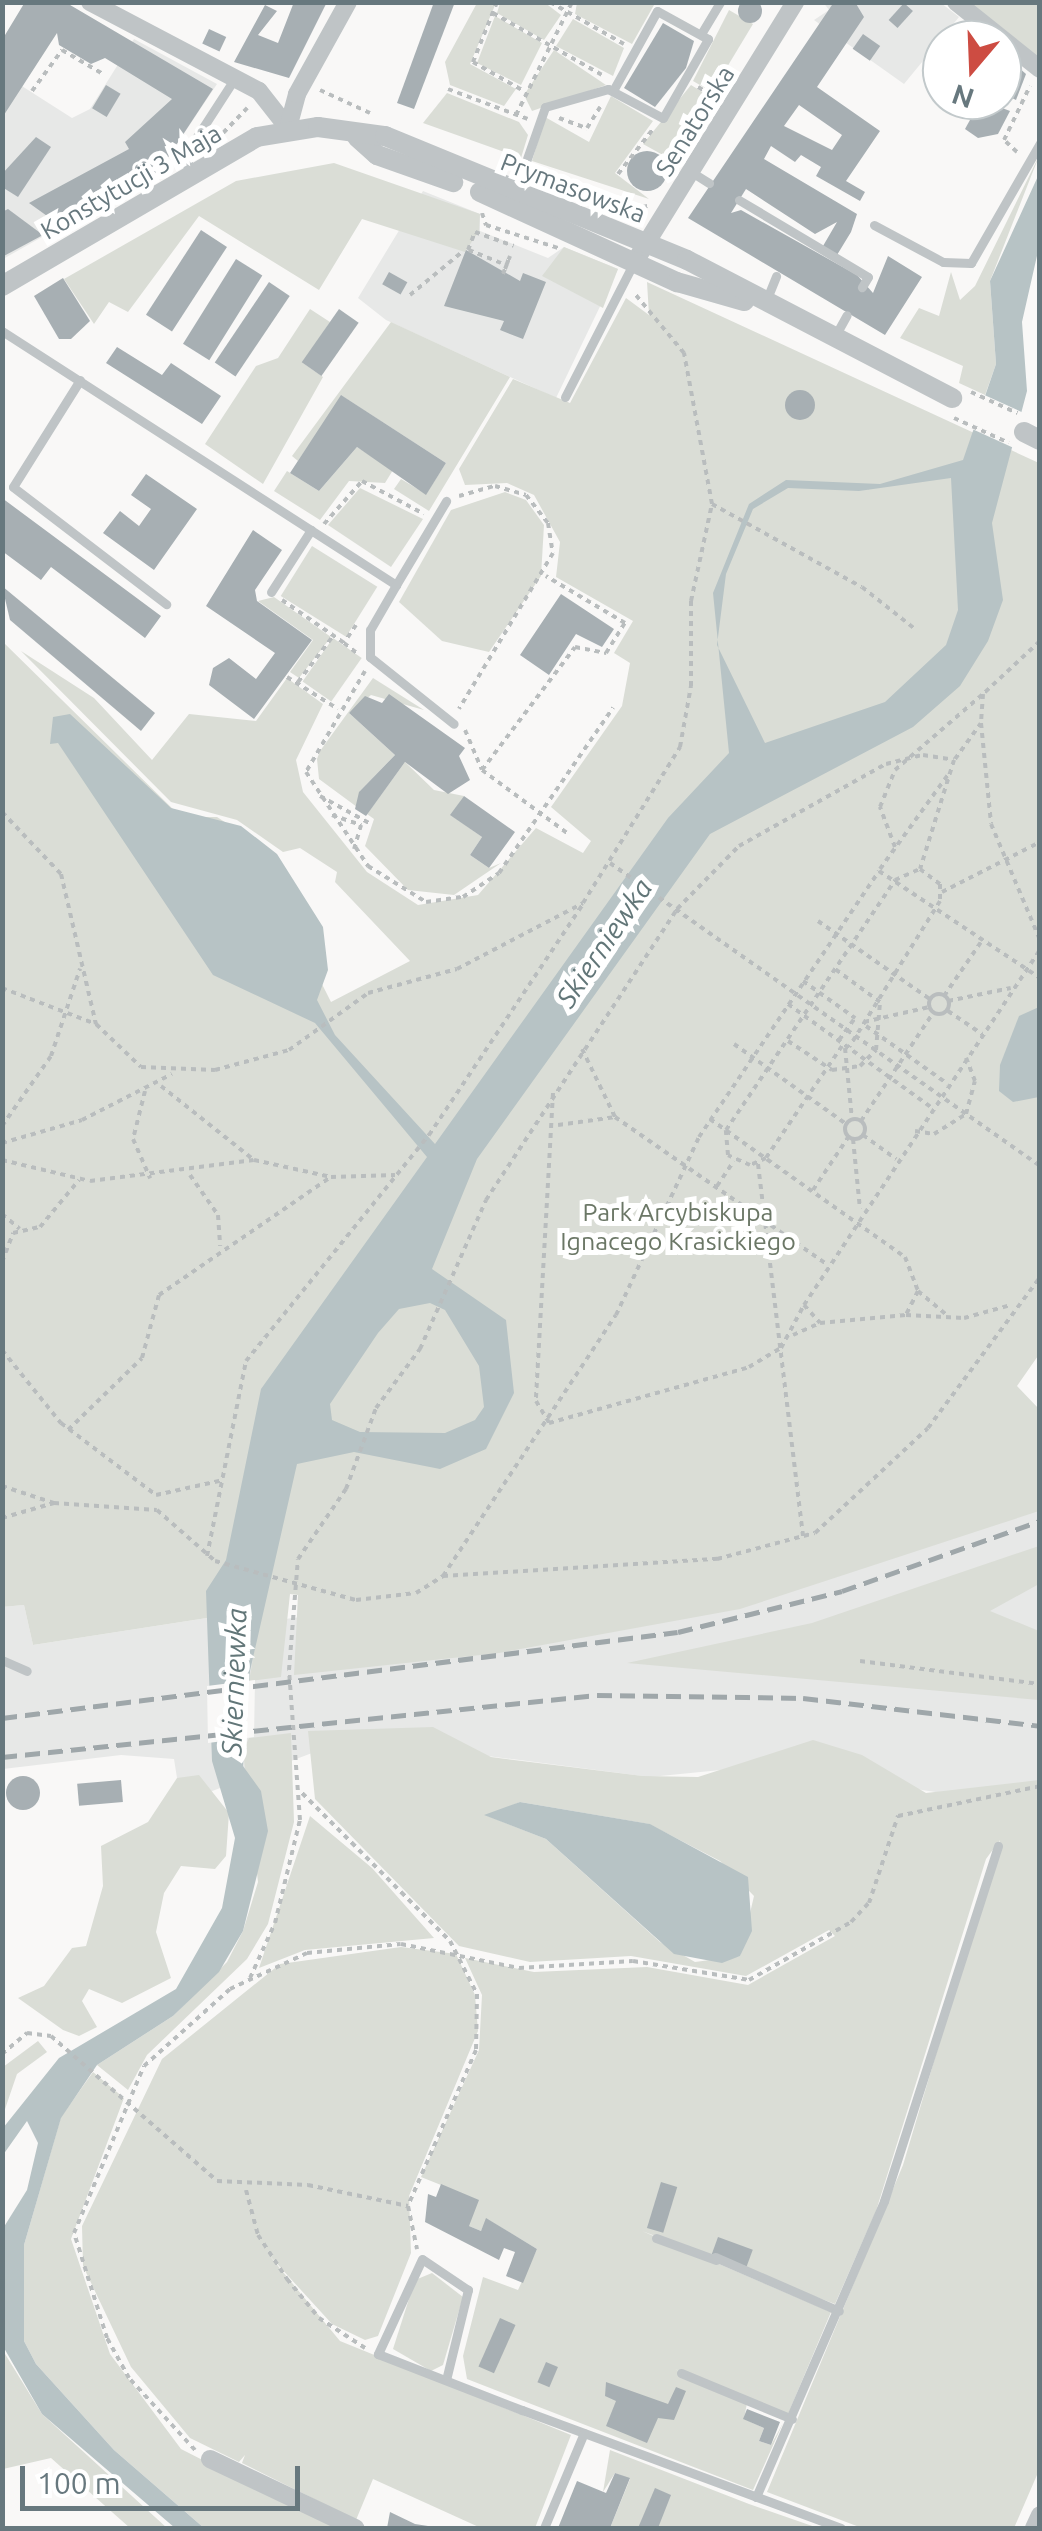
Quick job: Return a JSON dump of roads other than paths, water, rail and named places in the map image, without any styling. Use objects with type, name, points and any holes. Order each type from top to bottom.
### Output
[{"type":"street","points":[[90,2],[130,30],[264,94],[288,128]]},
{"type":"street","points":[[288,128],[297,94],[348,2]]},
{"type":"street","name":"Senatorska","points":[[633,264],[701,178],[794,2]]},
{"type":"street","points":[[956,2],[1035,72]]},
{"type":"street","name":"Prymasowska","points":[[288,128],[357,137],[386,136],[515,193],[646,243],[952,399]]},
{"type":"street","name":"Konstytucji 3 Maja","points":[[2,286],[187,178],[288,128]]},
{"type":"street","name":"Prymasowska","points":[[357,137],[377,155],[633,264],[765,307]]},
{"type":"street","points":[[210,2459],[355,2528]]},
{"type":"street","points":[[1034,2528],[1040,2515]]},
{"type":"lane","points":[[701,34],[720,2]]},
{"type":"lane","points":[[515,193],[542,111],[612,87],[659,11],[701,34],[708,46],[663,118],[612,87]]},
{"type":"lane","points":[[187,178],[189,150],[235,78]]},
{"type":"lane","points":[[874,225],[963,266],[1040,143]]},
{"type":"lane","points":[[739,200],[868,276],[862,287]]},
{"type":"lane","points":[[794,246],[800,236]]},
{"type":"lane","points":[[565,397],[633,264]]},
{"type":"lane","points":[[765,307],[776,276]]},
{"type":"lane","points":[[832,341],[847,314]]},
{"type":"lane","points":[[2,331],[396,586]]},
{"type":"lane","points":[[80,380],[14,487],[166,604]]},
{"type":"lane","points":[[446,501],[370,630],[370,657],[454,719]]},
{"type":"lane","points":[[271,592],[311,530]]},
{"type":"lane","points":[[2,1660],[26,1671]]},
{"type":"lane","points":[[756,2497],[839,2310],[901,2156],[998,1846]]},
{"type":"lane","points":[[656,2238],[839,2310]]},
{"type":"lane","points":[[446,2380],[468,2290],[422,2259],[378,2354],[446,2380],[756,2497],[841,2528]]},
{"type":"lane","points":[[680,2372],[792,2419]]},
{"type":"lane","points":[[544,2528],[584,2432]]},
{"type":"water","name":"Skierniewka","points":[[1039,174],[1039,247],[1022,322],[1027,391],[992,523],[1003,600],[988,641],[960,686],[913,727],[710,834],[477,1159],[432,1269],[506,1320],[514,1393],[486,1449],[440,1469],[354,1452],[297,1464],[250,1671],[243,1766],[261,1791],[268,1831],[243,1931],[219,1972],[173,2016],[97,2065],[61,2118],[24,2245],[24,2341],[36,2364],[114,2450],[204,2528],[175,2528],[42,2414],[4,2348],[2,2230],[27,2190],[38,2143],[27,2121],[3,2155],[3,2128],[59,2058],[176,1989],[222,1908],[235,1838],[212,1761],[206,1591],[226,1560],[261,1389],[427,1157],[315,1023],[213,975],[58,743],[50,744],[53,717],[70,714],[171,808],[241,826],[277,854],[323,927],[328,970],[317,1000],[335,1035],[435,1144],[668,818],[729,753],[719,648],[765,743],[885,702],[946,645],[958,610],[951,478],[859,491],[788,488],[753,509],[726,574],[718,640],[713,593],[749,504],[786,480],[880,484],[963,460],[996,364],[990,281]],"holes":[[[430,1303],[445,1310],[479,1366],[484,1407],[475,1420],[445,1433],[360,1432],[332,1420],[330,1404],[378,1333],[399,1309]]]},
{"type":"water","points":[[1039,1007],[1039,1097],[1013,1102],[999,1091],[1000,1065],[1019,1016]]},
{"type":"water","points":[[520,1802],[650,1824],[748,1877],[752,1931],[740,1956],[722,1963],[674,1954],[546,1839],[484,1815]]},
{"type":"railway","points":[[2,1718],[678,1632],[842,1591],[1040,1521]]},
{"type":"railway","points":[[2,1757],[597,1695],[803,1698],[1040,1726]]},
{"type":"park label","name":"Park Arcybiskupa Ignacego Krasickiego","points":[[678,1228]]}]
